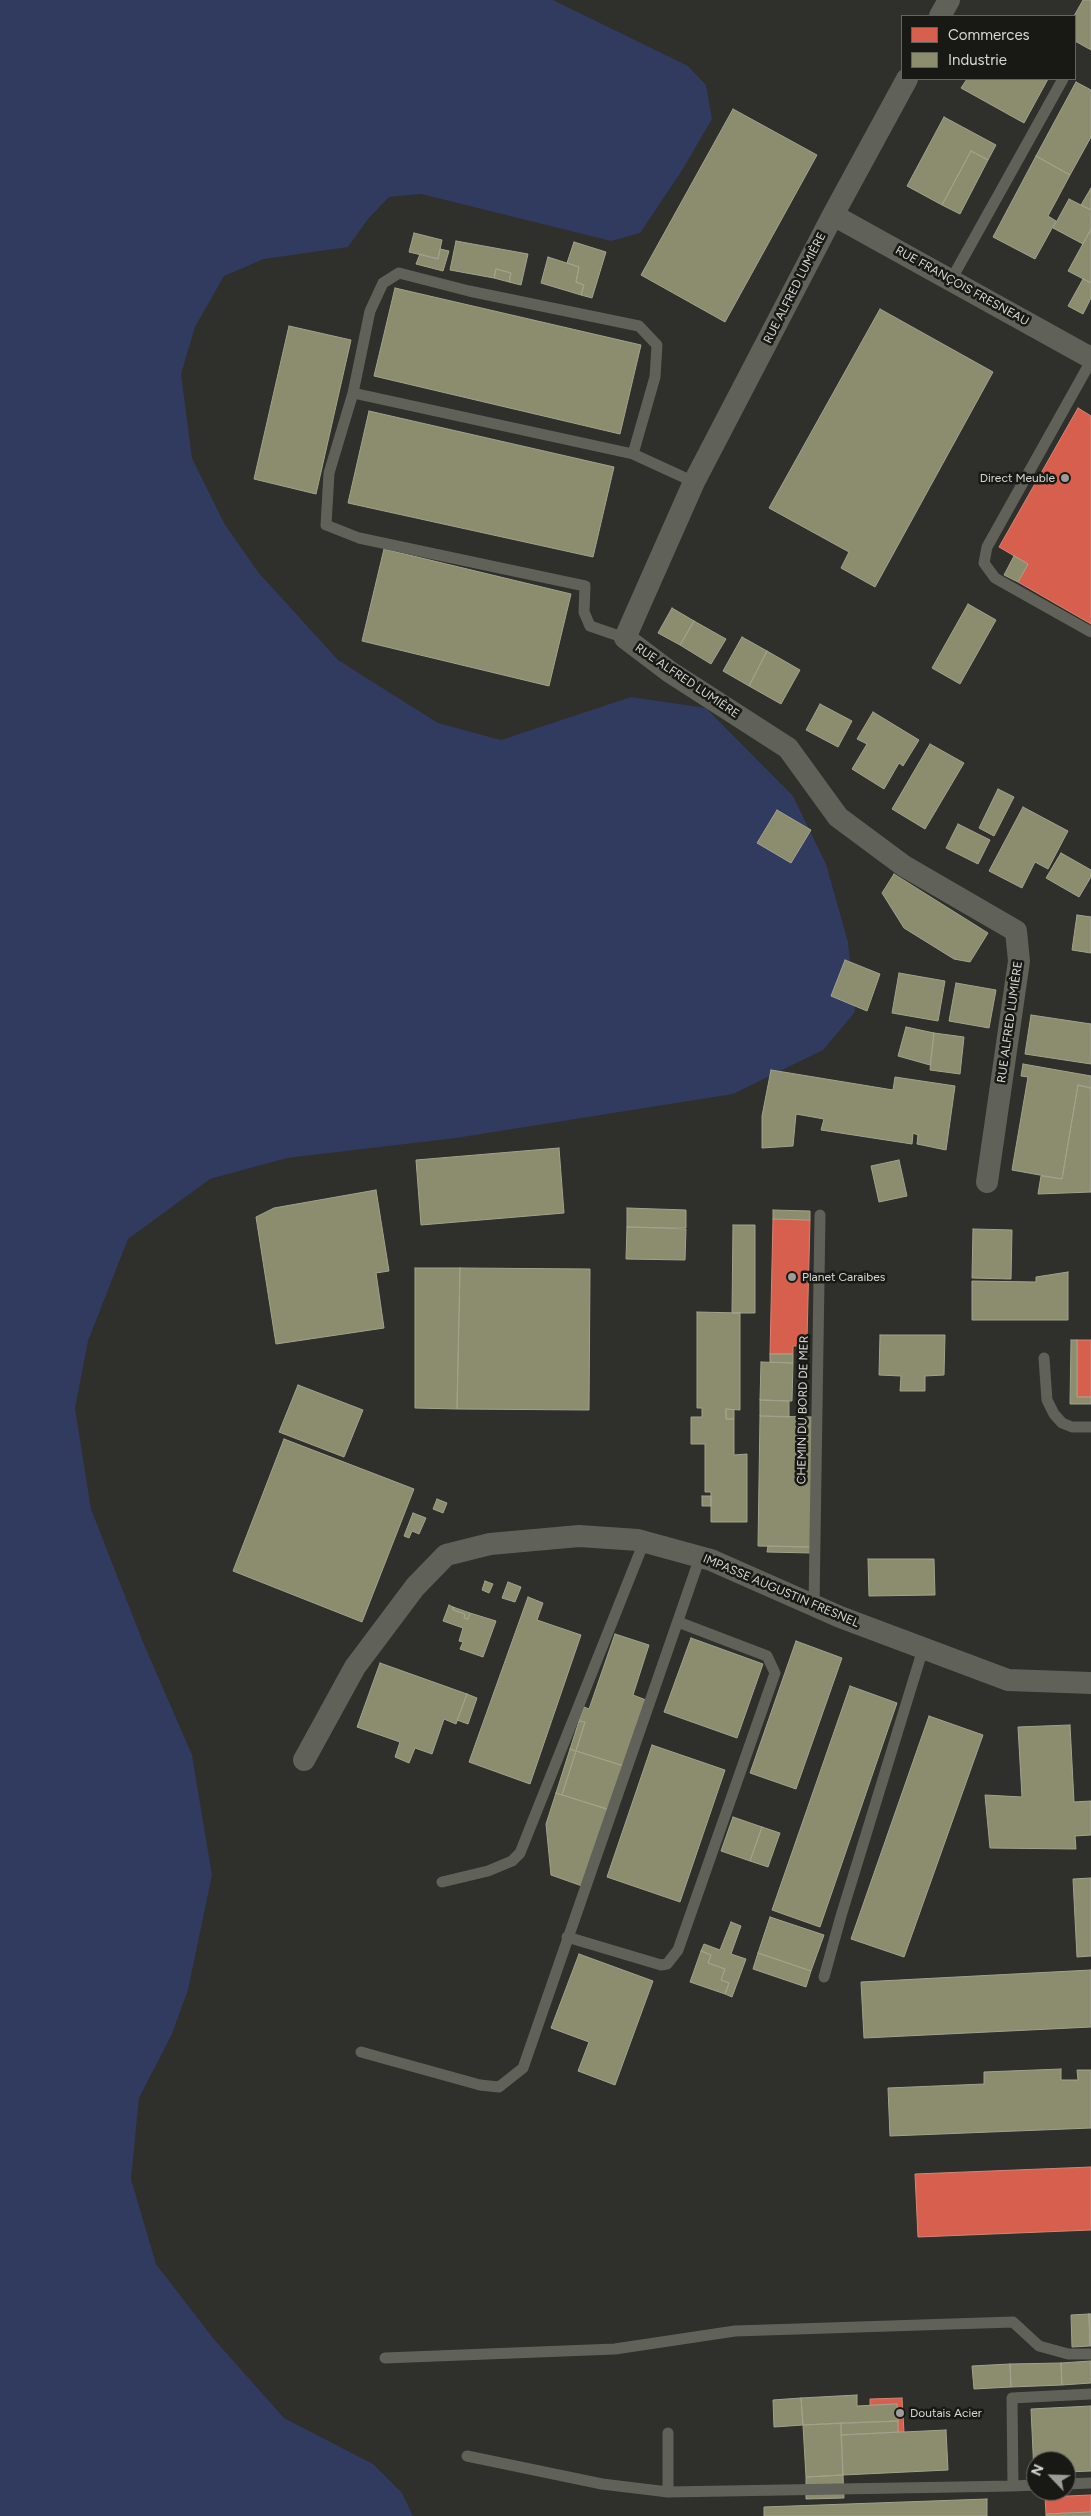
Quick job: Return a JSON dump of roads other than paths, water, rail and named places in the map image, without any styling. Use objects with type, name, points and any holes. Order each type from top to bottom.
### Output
[{"type":"street","points":[[941,15],[949,0]]},
{"type":"street","name":"RUE ALFRED LUMIÈRE","points":[[906,80],[833,215],[694,482],[625,638],[670,672],[788,748],[838,817],[904,866],[1016,931],[1019,961],[987,1182]]},
{"type":"street","name":"RUE FRANÇOIS FRESNEAU","points":[[833,215],[1091,359]]},
{"type":"street","name":"IMPASSE AUGUSTIN FRESNEL","points":[[304,1760],[355,1666],[415,1587],[446,1555],[490,1544],[579,1536],[644,1542],[700,1557],[814,1606],[1008,1680],[1091,1683]]},
{"type":"lane","points":[[951,280],[1062,80]]},
{"type":"lane","points":[[625,638],[590,626],[584,612],[584,586],[359,538],[326,525],[329,473],[353,393],[370,311],[383,284],[399,273],[470,291],[639,326],[657,345],[655,377],[633,454]]},
{"type":"lane","points":[[1091,359],[987,547],[984,563],[995,578],[1091,632]]},
{"type":"lane","points":[[353,393],[633,454],[694,482]]},
{"type":"lane","name":"CHEMIN DU BORD DE MER","points":[[814,1606],[820,1215]]},
{"type":"lane","points":[[1044,1358],[1047,1400],[1054,1414],[1062,1423],[1072,1427],[1091,1427]]},
{"type":"lane","points":[[442,1882],[488,1870],[512,1861],[520,1853],[644,1542]]},
{"type":"lane","points":[[361,2052],[480,2085],[499,2087],[523,2068],[567,1936],[584,1897],[700,1557]]},
{"type":"lane","points":[[567,1936],[661,1965],[667,1964],[678,1950],[775,1673],[767,1656],[678,1622]]},
{"type":"lane","points":[[824,1977],[923,1649]]},
{"type":"lane","points":[[385,2358],[615,2349],[754,2330],[1013,2322],[1039,2346],[1068,2354],[1091,2354]]},
{"type":"lane","points":[[1013,2486],[1012,2398],[1091,2394]]},
{"type":"lane","points":[[668,2433],[668,2492]]},
{"type":"lane","points":[[467,2456],[602,2484],[668,2492],[1026,2485]]},
{"type":"lane","points":[[1076,2484],[1091,2483]]},
{"type":"place","name":"Direct Meuble","points":[[1065,478]]},
{"type":"place","name":"Planet Caraibes","points":[[792,1277]]},
{"type":"place","name":"Doutais Acier","points":[[900,2413]]}]
